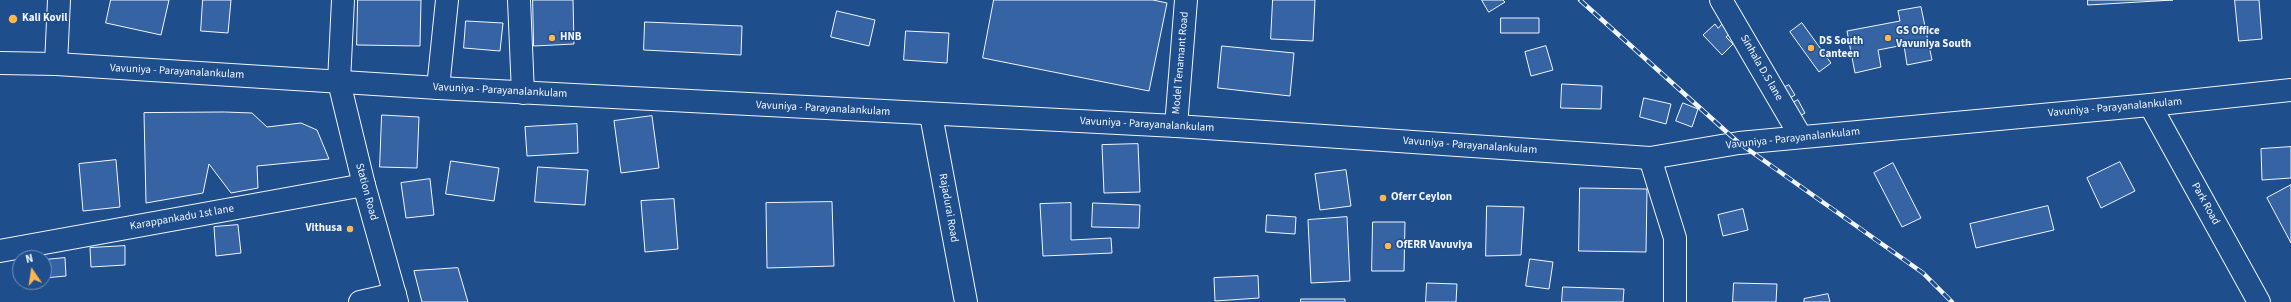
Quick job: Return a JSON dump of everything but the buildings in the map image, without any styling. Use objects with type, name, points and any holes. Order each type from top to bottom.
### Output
[{"type":"main road","points":[[56,64],[59,0]]},
{"type":"main road","name":"Station Road","points":[[343,0],[339,82],[364,185],[396,298]]},
{"type":"main road","points":[[438,88],[448,0]]},
{"type":"main road","points":[[519,0],[523,93]]},
{"type":"main road","name":"Model Tenamant Road","points":[[1176,126],[1186,0]]},
{"type":"main road","name":"Sinhala D.S lane","points":[[1721,0],[1801,137]]},
{"type":"main road","name":"Vavuniya - Parayanalankulam","points":[[0,64],[56,64],[523,93],[1176,126],[1650,158],[1739,143],[2150,105],[2291,90]]},
{"type":"main road","name":"Park Road","points":[[2150,105],[2259,302]]},
{"type":"main road","name":"Rajadurai Road","points":[[931,114],[966,302]]},
{"type":"main road","points":[[1650,158],[1675,238],[1675,302]]},
{"type":"main road","name":"Karappankadu 1st lane","points":[[0,251],[364,185]]},
{"type":"main road","points":[[360,302],[396,298]]},
{"type":"railway","points":[[1580,0],[1739,143],[1923,273],[1952,302]]},
{"type":"place","name":"Kali Kovil","points":[[13,19]]},
{"type":"place","name":"HNB","points":[[552,38]]},
{"type":"place","name":"GS Office Vavuniya South","points":[[1888,38]]},
{"type":"place","name":"DS South Canteen","points":[[1811,48]]},
{"type":"place","name":"Oferr Ceylon","points":[[1383,198]]},
{"type":"place","name":"Vithusa","points":[[350,229]]},
{"type":"place","name":"OfERR Vavuviya","points":[[1388,246]]}]
